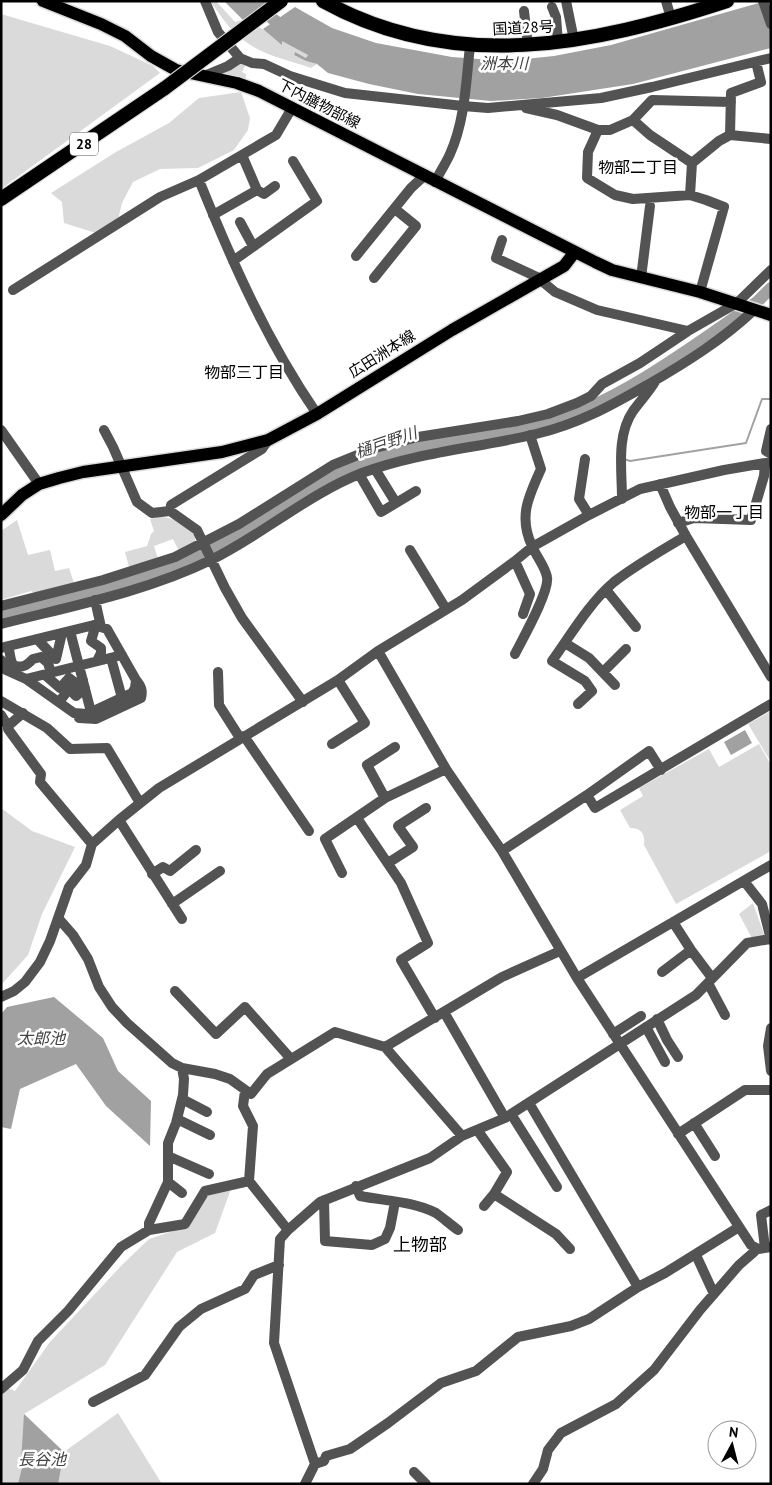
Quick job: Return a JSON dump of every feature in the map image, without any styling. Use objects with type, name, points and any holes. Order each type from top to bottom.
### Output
[{"type":"highway","name":"28","points":[[1,199],[165,88],[281,1]]},
{"type":"highway","name":"国道28号","points":[[323,1],[358,18],[387,29],[432,40],[470,46],[528,46],[574,40],[671,18],[727,1]]},
{"type":"main road","name":"下内膳物部線","points":[[43,1],[60,5],[117,32],[151,56],[176,70],[238,83],[259,91],[574,253]]},
{"type":"main road","points":[[574,253],[612,270],[700,292],[771,315]]},
{"type":"main road","name":"広田洲本線","points":[[2,512],[39,484],[83,472],[222,452],[268,440],[317,414],[452,330],[564,266],[574,253]]},
{"type":"street","points":[[205,1],[218,32],[240,58],[252,63],[264,64],[290,76],[345,93],[488,108],[601,98],[771,58]]},
{"type":"street","points":[[566,1],[574,40]]},
{"type":"street","points":[[666,1],[671,18]]},
{"type":"street","points":[[764,4],[771,24]]},
{"type":"street","points":[[552,7],[556,17],[558,42]]},
{"type":"street","points":[[524,12],[528,46]]},
{"type":"street","points":[[356,256],[411,188],[430,179],[450,153],[459,127],[464,104],[470,46]]},
{"type":"street","points":[[204,76],[228,66],[240,58]]},
{"type":"street","points":[[730,135],[731,93],[761,82],[756,62]]},
{"type":"street","points":[[515,106],[556,115],[598,130],[610,130],[633,120],[652,100],[730,102]]},
{"type":"street","points":[[13,290],[160,197],[199,180],[276,135],[292,108]]},
{"type":"street","points":[[633,120],[650,135],[692,163]]},
{"type":"street","points":[[598,130],[588,152],[587,178],[615,194],[633,199],[690,195],[724,207],[700,292]]},
{"type":"street","points":[[690,195],[692,163],[719,141],[730,135],[771,139]]},
{"type":"street","points":[[242,156],[257,190],[264,194],[275,186]]},
{"type":"street","points":[[233,261],[317,201],[293,161]]},
{"type":"street","points":[[199,180],[233,261],[267,333],[317,414]]},
{"type":"street","points":[[213,215],[257,190]]},
{"type":"street","points":[[641,278],[650,206]]},
{"type":"street","points":[[374,278],[416,226],[395,208]]},
{"type":"street","points":[[240,222],[253,246]]},
{"type":"street","points":[[502,240],[496,258],[540,280],[555,292],[598,310],[688,331]]},
{"type":"street","points":[[1,606],[103,580],[175,557],[240,524],[332,465],[352,456],[418,437],[518,421],[562,409],[591,396],[602,384],[640,363],[688,331],[736,303],[771,270]]},
{"type":"street","points":[[1,624],[152,584],[212,560],[359,474],[406,459],[534,434],[575,423],[656,380],[722,338],[754,310]]},
{"type":"street","points":[[622,499],[622,434],[632,412],[648,394],[656,380]]},
{"type":"street","points":[[514,654],[544,594],[548,578],[526,531],[526,504],[541,469],[534,434],[534,416]]},
{"type":"street","points":[[1,430],[39,484]]},
{"type":"street","points":[[104,430],[137,502],[152,513],[170,511],[196,530],[242,618],[303,702]]},
{"type":"street","points":[[678,523],[694,518],[751,520],[769,459],[766,451],[771,430]]},
{"type":"street","points":[[170,511],[171,505],[262,449],[268,440]]},
{"type":"street","points":[[584,459],[579,499],[589,515]]},
{"type":"street","points":[[1,997],[14,991],[25,982],[40,962],[50,941],[69,887],[86,865],[92,844],[159,788],[338,680],[378,651],[446,609],[532,547],[589,515],[640,489],[769,459]]},
{"type":"street","points":[[375,469],[396,503]]},
{"type":"street","points":[[359,474],[381,512],[416,492]]},
{"type":"street","points":[[660,484],[678,523],[770,672]]},
{"type":"street","points":[[578,704],[592,691],[585,681],[552,661],[580,622],[613,583],[686,536]]},
{"type":"street","points":[[410,550],[446,609]]},
{"type":"street","points":[[515,561],[530,594],[524,614]]},
{"type":"street","points":[[606,591],[636,627]]},
{"type":"street","points":[[95,600],[97,626],[91,642],[101,648],[97,661]]},
{"type":"street","points":[[1,660],[6,670],[26,680],[79,718],[96,719],[141,698],[142,686],[136,680],[107,629],[97,626],[3,648]]},
{"type":"street","points":[[37,639],[56,659],[66,632]]},
{"type":"street","points":[[66,632],[79,666],[91,712]]},
{"type":"street","points":[[565,643],[589,658],[615,684]]},
{"type":"street","points":[[3,648],[11,652],[10,658],[14,666],[23,667],[33,659],[41,657],[45,659],[48,663],[48,674],[60,688],[69,678],[78,685],[84,684]]},
{"type":"street","points":[[603,672],[626,649]]},
{"type":"street","points":[[378,651],[446,768],[502,851],[560,951],[620,1045],[739,1227],[763,1248]]},
{"type":"street","points":[[26,680],[122,655]]},
{"type":"street","points":[[111,658],[122,698]]},
{"type":"street","points":[[218,672],[219,704],[309,831]]},
{"type":"street","points":[[72,712],[87,714],[132,693],[136,680]]},
{"type":"street","points":[[332,744],[365,723],[338,680]]},
{"type":"street","points":[[59,702],[69,690],[76,696],[84,684]]},
{"type":"street","points":[[1,701],[47,728],[70,749],[107,748],[140,803]]},
{"type":"street","points":[[587,795],[595,808],[771,704]]},
{"type":"street","points":[[6,729],[23,713]]},
{"type":"street","points":[[1,715],[6,729],[41,774],[40,782],[92,844]]},
{"type":"street","points":[[385,798],[367,765],[395,747]]},
{"type":"street","points":[[502,851],[587,795],[649,751],[661,770]]},
{"type":"street","points":[[342,873],[326,839],[385,798],[446,768]]},
{"type":"street","points":[[388,863],[413,848],[398,826],[426,808]]},
{"type":"street","points":[[358,818],[401,883],[428,943],[400,960],[435,1018]]},
{"type":"street","points":[[119,820],[182,919]]},
{"type":"street","points":[[152,874],[162,867],[170,870],[196,850]]},
{"type":"street","points":[[577,978],[771,865]]},
{"type":"street","points":[[172,904],[220,871]]},
{"type":"street","points":[[315,1464],[291,1398],[274,1343],[280,1239],[324,1200],[430,1158],[462,1136],[478,1131],[508,1116],[696,995],[748,943],[771,939],[762,904],[744,881]]},
{"type":"street","points":[[58,919],[73,935],[88,959],[99,987],[112,1007],[172,1063],[182,1068],[215,1074],[230,1079],[251,1094],[267,1074],[335,1032],[385,1047],[462,1136]]},
{"type":"street","points":[[673,922],[710,981],[725,1015]]},
{"type":"street","points":[[662,972],[691,950]]},
{"type":"street","points":[[385,1047],[502,977],[560,951]]},
{"type":"street","points":[[175,991],[216,1034],[245,1007],[291,1059]]},
{"type":"street","points":[[444,1012],[508,1116],[556,1187]]},
{"type":"street","points":[[613,1034],[641,1016]]},
{"type":"street","points":[[657,1019],[666,1040],[678,1057]]},
{"type":"street","points":[[646,1027],[665,1062]]},
{"type":"street","points":[[771,1028],[768,1046],[771,1071]]},
{"type":"street","points":[[149,1230],[149,1222],[168,1182],[168,1143],[182,1099],[184,1079],[182,1068]]},
{"type":"street","points":[[678,1134],[745,1090],[771,1090]]},
{"type":"street","points":[[245,1091],[243,1106],[253,1126],[249,1181],[288,1230]]},
{"type":"street","points":[[182,1099],[207,1112]]},
{"type":"street","points":[[529,1103],[638,1287]]},
{"type":"street","points":[[177,1118],[210,1135]]},
{"type":"street","points":[[694,1123],[715,1156]]},
{"type":"street","points":[[478,1131],[507,1172],[494,1194],[484,1206]]},
{"type":"street","points":[[168,1156],[209,1174]]},
{"type":"street","points":[[1,1389],[23,1370],[38,1341],[68,1311],[121,1247],[149,1230],[185,1224],[205,1191],[249,1181]]},
{"type":"street","points":[[168,1182],[182,1192]]},
{"type":"street","points":[[356,1186],[360,1196],[406,1202],[436,1213],[458,1230]]},
{"type":"street","points":[[494,1194],[556,1234],[570,1249]]},
{"type":"street","points":[[324,1200],[325,1241],[372,1244],[385,1239],[390,1228],[395,1202]]},
{"type":"street","points":[[763,1248],[761,1215],[771,1210]]},
{"type":"street","points":[[305,1484],[315,1464],[324,1461],[326,1456],[350,1450],[440,1383],[476,1371],[518,1337],[571,1326],[590,1319],[638,1287],[665,1274],[739,1227]]},
{"type":"street","points":[[533,1484],[543,1469],[548,1450],[561,1433],[616,1404],[654,1370],[673,1343],[739,1265],[754,1252],[763,1248]]},
{"type":"street","points":[[696,1254],[714,1294]]},
{"type":"street","points":[[93,1402],[144,1375],[179,1327],[201,1309],[245,1289],[254,1275],[279,1265]]},
{"type":"street","points":[[414,1472],[426,1484]]},
{"type":"shaded area","points":[[210,1],[216,1],[235,22],[245,19],[308,55],[306,58],[295,52],[294,55],[317,64],[311,68],[253,47],[231,29]]},
{"type":"shaded area","points":[[1,14],[110,46],[153,66],[160,73],[1,189]]},
{"type":"shaded area","points":[[239,60],[245,66],[242,72],[246,74],[245,83],[224,75]]},
{"type":"shaded area","points":[[241,92],[250,118],[248,130],[234,150],[198,168],[160,169],[133,182],[122,203],[117,224],[99,234],[64,223],[62,202],[51,193],[116,152],[169,123],[199,98]]},
{"type":"shaded area","points":[[157,517],[173,519],[195,533],[195,544],[179,551],[173,539],[154,546],[158,559],[129,567],[125,552],[147,546],[154,531],[150,519]]},
{"type":"shaded area","points":[[17,520],[28,555],[50,550],[55,571],[69,568],[74,583],[34,593],[31,591],[1,600],[1,531]]},
{"type":"shaded area","points":[[771,711],[771,762],[748,724]]},
{"type":"shaded area","points":[[759,744],[771,765],[771,851],[676,904],[644,845],[642,832],[630,828],[620,810],[643,796],[639,788],[709,749],[719,767]]},
{"type":"shaded area","points":[[1,808],[32,831],[75,847],[42,914],[28,955],[1,985]]},
{"type":"shaded area","points":[[753,903],[765,937],[755,944],[739,914]]},
{"type":"shaded area","points":[[231,1189],[215,1233],[177,1252],[105,1365],[24,1414],[64,1452],[118,1413],[162,1484],[1,1484],[1,1385],[15,1391],[50,1342],[149,1239],[182,1228],[208,1195]]},
{"type":"water","points":[[224,1],[274,1],[247,24]]},
{"type":"water","points":[[771,1],[771,48],[633,84],[542,98],[491,101],[418,94],[328,73],[317,64],[294,55],[295,52],[306,58],[308,55],[282,41],[282,45],[263,29],[295,7],[332,28],[376,43],[452,57],[505,61],[554,56],[611,45]]},
{"type":"water","points":[[745,730],[752,743],[731,755],[724,742]]},
{"type":"water","name":"太郎池","points":[[54,997],[103,1038],[118,1071],[151,1101],[150,1146],[106,1106],[76,1064],[20,1089],[11,1129],[1,1127],[1,1014],[7,1007]]},
{"type":"water","name":"長谷池","points":[[24,1414],[64,1452],[58,1484],[18,1484],[22,1468]]},
{"type":"waterway","name":"洲本川","points":[[250,1],[287,30]]},
{"type":"waterway","name":"樋戸野川","points":[[1,615],[114,586],[197,557],[239,535],[315,486],[397,451],[533,428],[577,412],[605,400],[657,370],[757,302],[771,288]]},
{"type":"waterway","points":[[624,459],[630,461],[746,443],[762,399],[771,399]]},
{"type":"district","name":"物部二丁目","points":[[638,167]]},
{"type":"district","name":"物部三丁目","points":[[244,372]]},
{"type":"district","name":"物部一丁目","points":[[724,512]]},
{"type":"district","name":"上物部","points":[[420,1245]]}]
